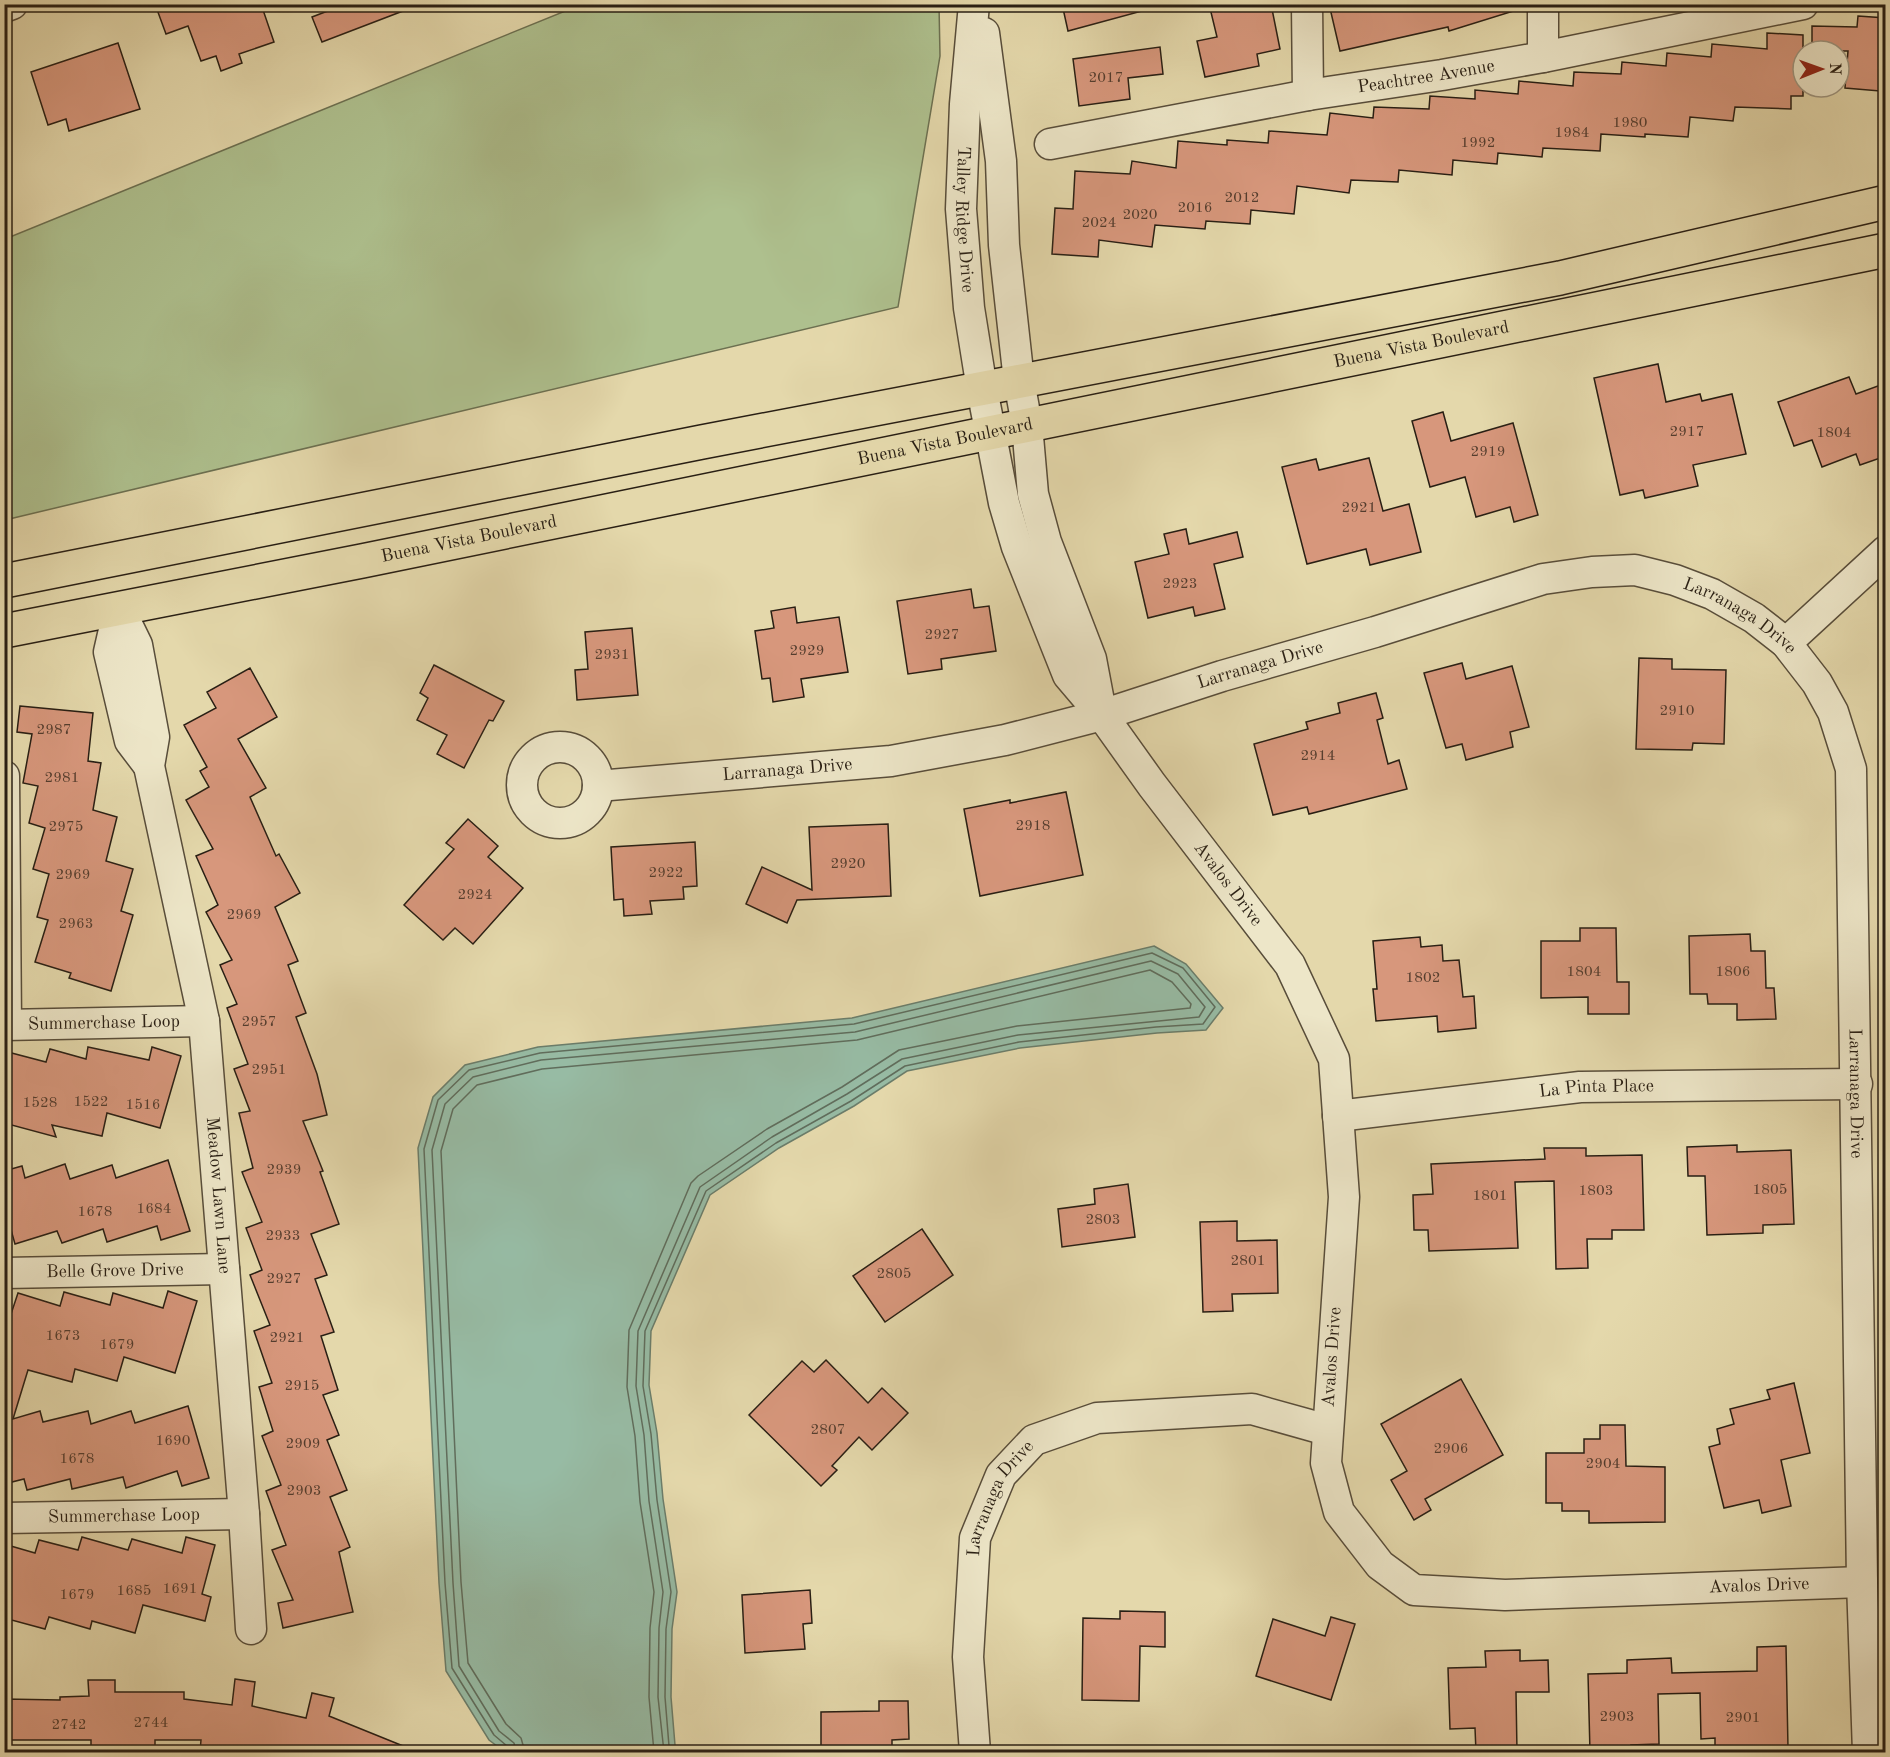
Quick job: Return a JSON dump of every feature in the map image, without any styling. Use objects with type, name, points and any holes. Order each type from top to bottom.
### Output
[{"type":"main road","points":[[4,581],[1019,381],[1560,278],[1886,202]]},
{"type":"main road","name":"Buena Vista Boulevard","points":[[4,631],[1886,250]]},
{"type":"main road","points":[[108,560],[118,608]]},
{"type":"street","points":[[4,7],[12,4]]},
{"type":"street","name":"Talley Ridge Drive","points":[[974,4],[965,104],[961,209],[969,308],[990,433]]},
{"type":"street","name":"Talley Ridge Drive","points":[[980,4],[1001,160],[1004,244],[1019,381],[1027,425]]},
{"type":"street","points":[[1307,4],[1308,95]]},
{"type":"street","points":[[1543,4],[1544,57]]},
{"type":"street","name":"Peachtree Avenue","points":[[1050,144],[1308,95],[1544,57],[1786,6]]},
{"type":"street","name":"Avalos Drive","points":[[1027,425],[1033,494],[1043,532],[1091,659],[1102,715]]},
{"type":"street","name":"Avalos Drive","points":[[990,433],[1004,503],[1017,547],[1068,675],[1102,715],[1152,785],[1290,965],[1334,1059],[1344,1197],[1326,1463],[1339,1512],[1380,1565],[1414,1590],[1505,1595],[1862,1582]]},
{"type":"street","points":[[1786,643],[1886,551]]},
{"type":"street","name":"Larranaga Drive","points":[[598,786],[891,761],[1005,740],[1102,715],[1222,676],[1375,632],[1543,579],[1592,572],[1635,570],[1675,580],[1712,594],[1754,618],[1786,643],[1817,683],[1833,712],[1851,769],[1862,1582],[1868,1752]]},
{"type":"street","name":"Meadow Lawn Lane","points":[[118,608],[137,645],[154,737],[149,766],[204,1021],[244,1514],[251,1629]]},
{"type":"street","points":[[4,776],[5,1025]]},
{"type":"street","name":"Summerchase Loop","points":[[5,1025],[204,1021]]},
{"type":"street","name":"La Pinta Place","points":[[1338,1116],[1580,1087],[1857,1083]]},
{"type":"street","name":"Belle Grove Drive","points":[[4,1273],[225,1269]]},
{"type":"street","name":"Larranaga Drive","points":[[975,1752],[968,1657],[975,1538],[1001,1475],[1034,1440],[1097,1418],[1252,1409],[1327,1432]]},
{"type":"street","name":"Summerchase Loop","points":[[4,1518],[244,1514]]},
{"type":"shaded area","points":[[580,5],[939,5],[940,56],[898,307],[5,520],[5,239]]},
{"type":"water","points":[[1154,946],[1186,964],[1223,1008],[1206,1030],[1020,1048],[907,1071],[854,1106],[779,1148],[710,1195],[651,1331],[649,1385],[677,1592],[672,1629],[671,1697],[675,1745],[680,1752],[505,1752],[489,1740],[446,1671],[439,1583],[418,1148],[433,1097],[465,1065],[538,1047],[852,1018]]},
{"type":"building","points":[[155,4],[261,4],[274,42],[239,54],[242,63],[221,71],[216,56],[201,61],[188,26],[166,34]]},
{"type":"building","points":[[332,4],[415,4],[416,6],[322,42],[312,17],[333,9]]},
{"type":"building","points":[[1062,4],[1141,4],[1142,11],[1068,31]]},
{"type":"building","points":[[1209,4],[1271,4],[1280,49],[1257,54],[1259,66],[1205,77],[1197,41],[1217,37]]},
{"type":"building","points":[[1329,4],[1520,4],[1520,9],[1449,31],[1448,27],[1340,51]]},
{"type":"building","points":[[1858,16],[1886,18],[1880,91],[1851,89],[1851,39],[1812,39],[1812,26],[1857,27]]},
{"type":"building","points":[[1767,33],[1803,35],[1803,39],[1791,39],[1791,109],[1735,107],[1733,121],[1690,117],[1688,137],[1601,134],[1600,151],[1543,148],[1542,157],[1498,153],[1497,164],[1453,160],[1452,175],[1399,170],[1398,182],[1351,180],[1349,193],[1297,186],[1294,214],[1251,210],[1250,224],[1206,221],[1205,229],[1155,225],[1152,247],[1099,240],[1098,257],[1052,254],[1055,208],[1073,209],[1075,171],[1130,174],[1132,161],[1176,168],[1178,141],[1227,145],[1227,140],[1268,143],[1269,131],[1327,135],[1330,113],[1373,118],[1374,107],[1429,109],[1430,96],[1475,99],[1475,90],[1518,94],[1519,81],[1573,86],[1574,72],[1621,74],[1622,62],[1666,66],[1667,53],[1711,57],[1712,44],[1767,49]]},
{"type":"building","points":[[118,43],[140,109],[69,131],[66,119],[48,125],[31,72]]},
{"type":"building","points":[[1160,47],[1163,74],[1128,78],[1130,99],[1079,106],[1073,59]]},
{"type":"building","points":[[1658,364],[1666,402],[1700,394],[1702,401],[1732,394],[1746,454],[1693,465],[1698,486],[1645,498],[1643,490],[1620,495],[1594,378]]},
{"type":"building","points":[[1849,377],[1856,394],[1886,383],[1886,456],[1860,465],[1856,454],[1822,467],[1812,440],[1794,446],[1778,402]]},
{"type":"building","points":[[1443,412],[1451,441],[1513,423],[1538,515],[1514,522],[1510,507],[1476,517],[1465,477],[1430,487],[1412,421]]},
{"type":"building","points":[[1369,458],[1383,511],[1409,504],[1421,552],[1370,565],[1366,549],[1307,564],[1282,467],[1316,459],[1319,470]]},
{"type":"building","points":[[1186,529],[1189,544],[1237,532],[1243,557],[1214,564],[1225,609],[1195,616],[1193,607],[1148,618],[1135,562],[1169,554],[1164,534]]},
{"type":"building","points":[[971,589],[974,608],[989,606],[996,651],[941,659],[942,669],[908,674],[897,601]]},
{"type":"building","points":[[795,607],[797,623],[839,617],[848,672],[801,679],[804,697],[773,702],[770,678],[762,679],[755,631],[774,628],[771,611]]},
{"type":"building","points":[[632,628],[638,695],[577,700],[575,670],[588,669],[585,632]]},
{"type":"building","points":[[1639,658],[1672,659],[1672,669],[1726,670],[1724,744],[1693,743],[1692,750],[1636,749]]},
{"type":"building","points":[[1462,663],[1466,679],[1512,666],[1529,727],[1510,732],[1513,747],[1466,760],[1462,744],[1446,748],[1424,673]]},
{"type":"building","points":[[434,665],[504,701],[493,721],[489,720],[464,768],[437,754],[447,735],[417,720],[428,698],[420,693]]},
{"type":"building","points":[[250,668],[277,717],[238,739],[266,788],[250,797],[276,856],[279,854],[300,893],[275,907],[298,961],[288,965],[306,1013],[296,1017],[317,1074],[327,1115],[303,1121],[323,1171],[320,1172],[339,1224],[311,1234],[327,1275],[315,1279],[334,1332],[321,1336],[338,1390],[323,1395],[339,1435],[327,1440],[347,1490],[330,1497],[350,1547],[339,1552],[353,1612],[283,1628],[278,1603],[293,1600],[272,1550],[286,1545],[266,1491],[281,1485],[262,1436],[273,1431],[259,1387],[272,1383],[254,1331],[270,1325],[250,1275],[262,1270],[246,1228],[262,1222],[242,1172],[253,1168],[239,1113],[250,1111],[234,1069],[248,1064],[227,1008],[237,1004],[220,965],[232,960],[206,912],[218,905],[196,856],[213,849],[186,800],[209,787],[200,771],[207,767],[184,725],[216,708],[207,692]]},
{"type":"building","points":[[1376,693],[1383,718],[1377,720],[1388,764],[1399,760],[1407,789],[1309,814],[1307,807],[1273,815],[1254,744],[1308,729],[1306,722],[1340,713],[1338,703]]},
{"type":"building","points":[[20,706],[93,713],[88,761],[101,763],[93,810],[117,817],[106,861],[133,869],[121,911],[133,915],[111,991],[69,978],[71,973],[35,962],[48,920],[37,917],[49,874],[33,869],[45,828],[29,823],[38,786],[23,783],[32,734],[17,732]]},
{"type":"building","points":[[1066,792],[1083,875],[980,896],[964,809]]},
{"type":"building","points":[[468,819],[498,846],[488,857],[523,888],[473,944],[455,928],[443,940],[404,905],[454,849],[446,843]]},
{"type":"building","points":[[888,824],[891,896],[797,900],[787,923],[746,904],[762,867],[812,890],[809,827]]},
{"type":"building","points":[[695,842],[697,886],[683,887],[684,899],[650,901],[652,914],[624,916],[623,899],[614,900],[611,847]]},
{"type":"building","points":[[1580,928],[1616,928],[1617,982],[1629,982],[1629,1014],[1588,1014],[1588,997],[1541,998],[1541,941],[1580,941]]},
{"type":"building","points":[[1750,934],[1751,951],[1765,951],[1766,988],[1774,988],[1776,1019],[1737,1020],[1737,1004],[1708,1004],[1707,994],[1690,994],[1689,936]]},
{"type":"building","points":[[1420,937],[1421,947],[1442,945],[1443,961],[1459,960],[1463,997],[1474,996],[1476,1028],[1438,1032],[1437,1016],[1376,1021],[1373,989],[1377,989],[1373,941]]},
{"type":"building","points":[[88,1047],[149,1060],[152,1047],[181,1056],[160,1128],[107,1113],[102,1136],[52,1125],[56,1137],[4,1123],[4,1051],[46,1062],[50,1049],[86,1059]]},
{"type":"building","points":[[1737,1145],[1737,1152],[1791,1150],[1794,1224],[1763,1225],[1763,1233],[1707,1235],[1705,1176],[1688,1176],[1687,1147]]},
{"type":"building","points":[[1544,1148],[1586,1148],[1586,1156],[1642,1155],[1644,1230],[1612,1230],[1612,1239],[1587,1239],[1588,1268],[1556,1269],[1554,1181],[1515,1182],[1518,1248],[1429,1251],[1428,1230],[1414,1230],[1413,1195],[1433,1194],[1431,1164],[1545,1159]]},
{"type":"building","points":[[168,1160],[190,1231],[161,1240],[157,1226],[107,1242],[103,1229],[62,1243],[57,1231],[15,1244],[8,1219],[4,1221],[4,1171],[22,1166],[25,1178],[65,1164],[70,1179],[112,1165],[116,1178]]},
{"type":"building","points":[[1128,1184],[1135,1237],[1062,1247],[1058,1209],[1095,1204],[1094,1189]]},
{"type":"building","points":[[1237,1221],[1237,1241],[1277,1240],[1278,1293],[1232,1294],[1233,1311],[1203,1312],[1200,1222]]},
{"type":"building","points":[[922,1229],[953,1275],[885,1322],[853,1276]]},
{"type":"building","points":[[168,1291],[197,1301],[175,1373],[124,1357],[117,1381],[75,1369],[72,1382],[28,1370],[13,1419],[40,1411],[43,1422],[88,1411],[91,1424],[131,1411],[135,1423],[188,1406],[209,1478],[182,1486],[177,1471],[126,1488],[123,1477],[72,1489],[70,1479],[27,1490],[24,1479],[4,1484],[4,1335],[18,1293],[60,1306],[64,1292],[110,1305],[113,1293],[163,1308]]},
{"type":"building","points":[[826,1360],[868,1403],[882,1388],[908,1413],[872,1450],[859,1437],[832,1466],[837,1470],[821,1486],[749,1415],[802,1361],[814,1372]]},
{"type":"building","points":[[1461,1379],[1503,1455],[1425,1499],[1431,1510],[1414,1520],[1391,1480],[1407,1471],[1381,1424]]},
{"type":"building","points":[[1794,1383],[1810,1453],[1781,1460],[1791,1506],[1762,1513],[1759,1500],[1724,1508],[1709,1447],[1720,1444],[1717,1429],[1734,1424],[1730,1409],[1770,1399],[1767,1390]]},
{"type":"building","points":[[1600,1425],[1625,1425],[1626,1466],[1665,1467],[1665,1522],[1589,1523],[1589,1511],[1562,1511],[1562,1503],[1546,1503],[1546,1453],[1584,1453],[1584,1439],[1600,1439]]},
{"type":"building","points":[[82,1537],[128,1550],[132,1539],[182,1553],[186,1537],[215,1545],[202,1594],[211,1597],[205,1621],[143,1605],[135,1633],[92,1621],[90,1629],[49,1617],[45,1629],[4,1618],[4,1544],[35,1553],[39,1540],[78,1550]]},
{"type":"building","points":[[810,1590],[812,1623],[803,1624],[805,1649],[745,1653],[742,1595]]},
{"type":"building","points":[[1120,1611],[1165,1612],[1165,1647],[1140,1646],[1139,1701],[1082,1700],[1083,1618],[1120,1619]]},
{"type":"building","points":[[1331,1617],[1355,1624],[1331,1700],[1256,1676],[1273,1619],[1325,1636]]},
{"type":"building","points":[[1786,1646],[1788,1748],[1715,1749],[1715,1738],[1701,1739],[1700,1693],[1658,1694],[1659,1744],[1631,1745],[1632,1752],[1590,1752],[1588,1674],[1627,1673],[1627,1660],[1671,1658],[1672,1673],[1757,1671],[1757,1647]]},
{"type":"building","points":[[1520,1650],[1520,1661],[1548,1660],[1549,1692],[1516,1692],[1517,1752],[1476,1752],[1475,1728],[1450,1729],[1448,1668],[1486,1667],[1485,1651]]},
{"type":"building","points":[[235,1679],[255,1682],[252,1706],[306,1718],[312,1693],[334,1698],[329,1716],[418,1752],[200,1752],[201,1740],[155,1740],[155,1752],[91,1752],[91,1740],[4,1740],[4,1699],[60,1700],[60,1697],[89,1696],[88,1680],[115,1680],[115,1692],[184,1692],[184,1699],[232,1705]]},
{"type":"building","points":[[879,1701],[908,1701],[909,1739],[892,1740],[892,1752],[839,1752],[839,1747],[821,1747],[821,1712],[879,1711]]}]
